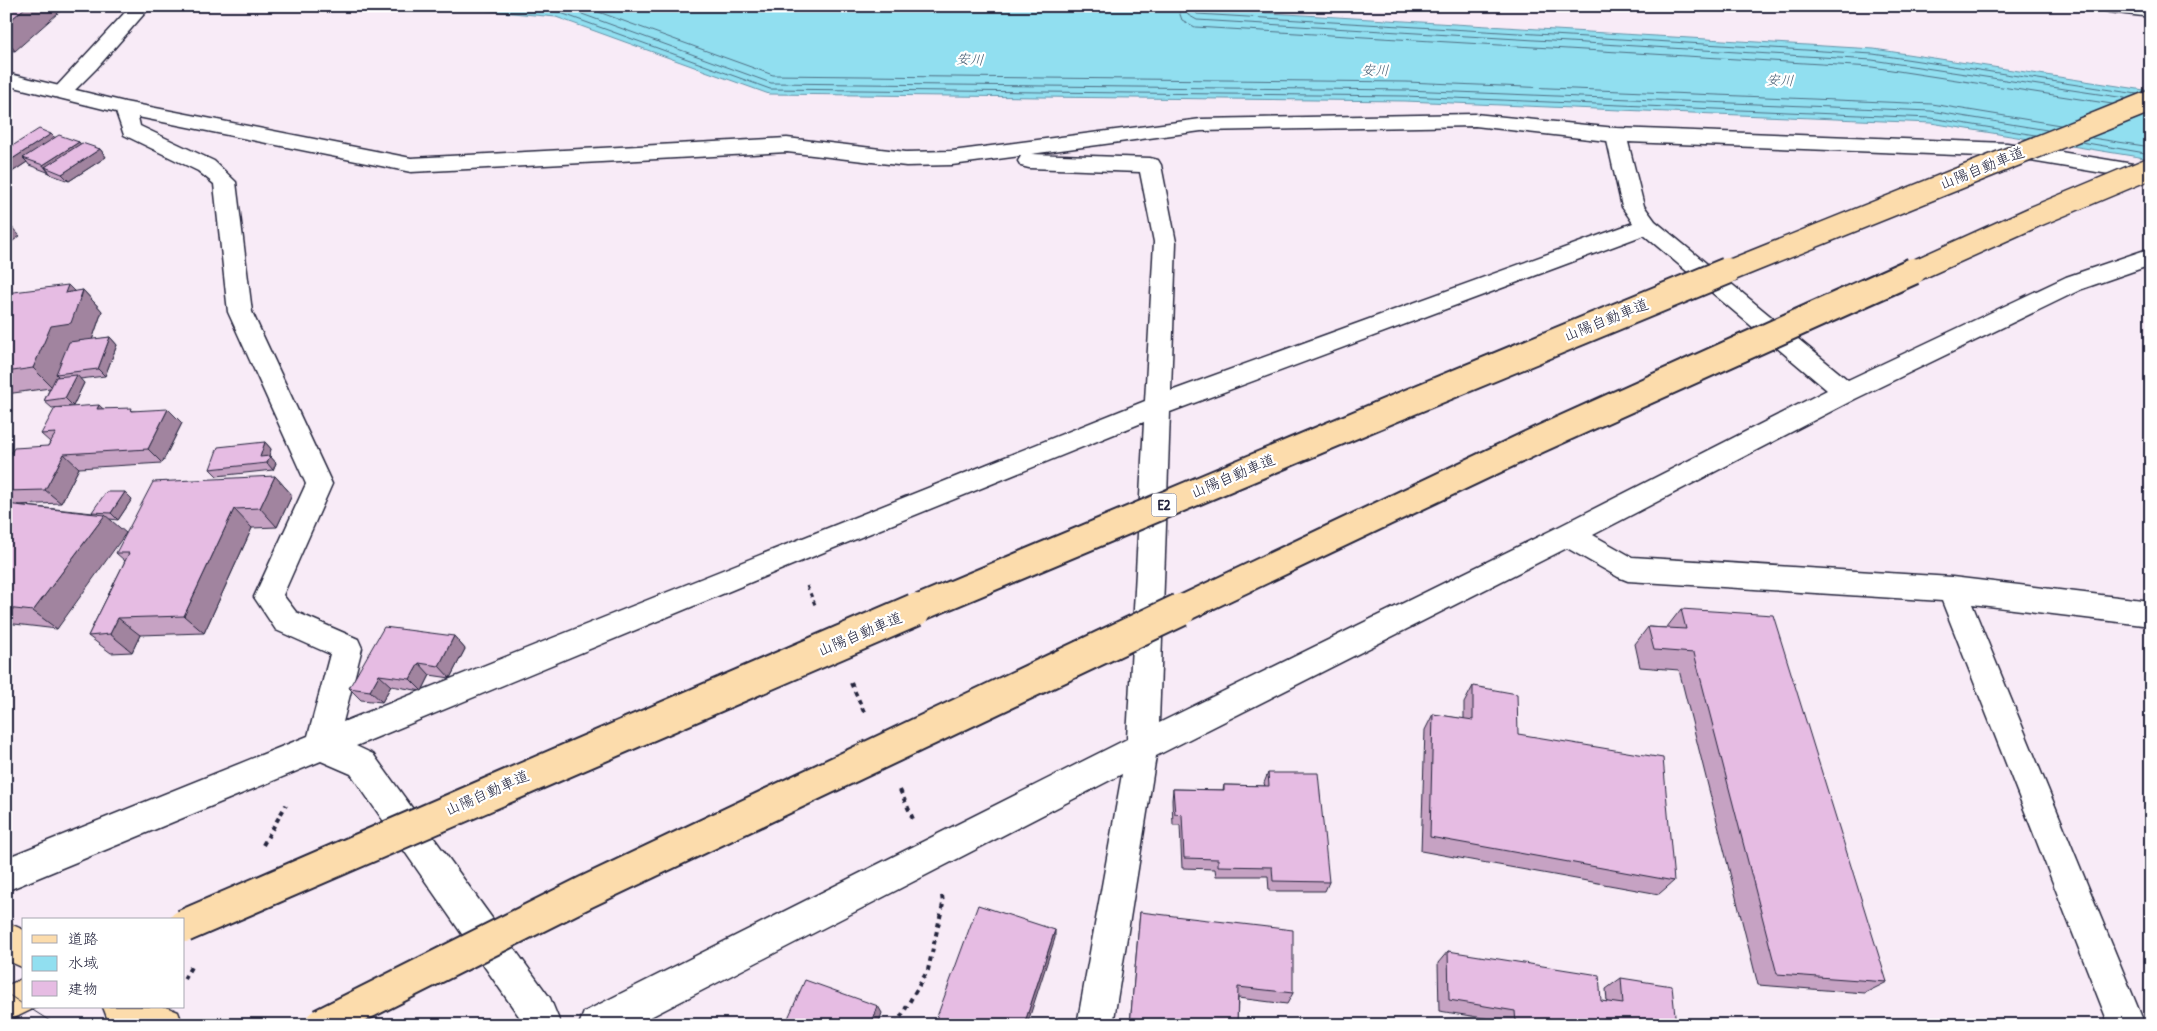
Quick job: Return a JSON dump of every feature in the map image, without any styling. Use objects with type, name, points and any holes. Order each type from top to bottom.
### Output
[{"type":"main road","name":"山陽自動車道","points":[[185,926],[544,767],[1461,379],[2151,101]]},
{"type":"main road","points":[[321,1025],[586,892],[1538,440],[2034,217],[2151,168]]},
{"type":"main road","points":[[6,939],[22,950]]},
{"type":"main road","points":[[6,1004],[22,997]]},
{"type":"main road","points":[[123,1008],[165,1025]]},
{"type":"street","points":[[62,92],[142,6]]},
{"type":"street","points":[[2109,6],[2151,11]]},
{"type":"street","points":[[6,78],[126,108],[411,165],[787,145],[906,159],[952,158],[1150,165],[1165,242],[1142,746],[1095,1025]]},
{"type":"street","points":[[126,108],[131,130],[206,166],[225,182],[240,312],[319,484],[268,597],[286,621],[347,648],[321,746]]},
{"type":"street","points":[[952,158],[1200,125],[1475,120],[1616,135],[2007,150],[2151,174]]},
{"type":"street","points":[[1616,135],[1633,207],[1646,226],[1846,392]]},
{"type":"street","points":[[6,875],[792,553],[1158,406],[1646,226]]},
{"type":"street","points":[[597,1025],[1142,746],[1568,535],[1846,392],[2074,283],[2151,256]]},
{"type":"street","points":[[1568,535],[1628,569],[1952,589],[2151,614]]},
{"type":"street","points":[[1952,589],[2127,1025]]},
{"type":"street","points":[[321,746],[362,764],[537,1011],[543,1025]]},
{"type":"path","points":[[792,553],[820,615]]},
{"type":"path","points":[[849,677],[869,722]]},
{"type":"path","points":[[896,1025],[928,970],[943,904],[942,873],[930,855],[897,784]]},
{"type":"water","name":"安川","points":[[437,6],[1152,6],[1874,49],[2151,91],[2151,159],[1931,123],[1405,101],[769,94],[556,17]]},
{"type":"building","points":[[6,6],[27,6],[6,24]]},
{"type":"building","points":[[39,129],[51,134],[6,163],[6,150]]},
{"type":"building","points":[[59,135],[79,142],[43,165],[23,158]]},
{"type":"building","points":[[82,143],[100,149],[62,174],[45,167]]},
{"type":"building","points":[[68,285],[65,293],[83,290],[71,323],[51,326],[33,368],[6,372],[6,293]]},
{"type":"building","points":[[110,337],[98,369],[56,374],[69,342]]},
{"type":"building","points":[[77,375],[65,398],[44,401],[56,377]]},
{"type":"building","points":[[99,405],[97,409],[132,408],[131,411],[168,409],[148,449],[64,454],[45,490],[6,491],[6,461],[14,448],[48,446],[56,433],[41,434],[55,408]]},
{"type":"building","points":[[265,442],[260,457],[270,456],[267,463],[210,469],[218,447]]},
{"type":"building","points":[[275,476],[260,508],[234,509],[184,616],[118,618],[110,634],[88,636],[129,553],[116,553],[153,482]]},
{"type":"building","points":[[106,492],[125,492],[111,513],[92,512]]},
{"type":"building","points":[[6,504],[105,515],[33,611],[6,608]]},
{"type":"building","points":[[1681,609],[1773,615],[1887,982],[1777,974],[1694,653],[1654,650],[1648,627],[1686,629]]},
{"type":"building","points":[[384,627],[454,636],[439,666],[419,663],[410,679],[379,675],[370,691],[349,688]]},
{"type":"building","points":[[1473,686],[1517,694],[1518,734],[1663,758],[1674,881],[1430,837],[1433,714],[1473,720]]},
{"type":"building","points":[[1268,773],[1318,773],[1329,882],[1273,881],[1272,867],[1218,866],[1218,859],[1184,858],[1182,815],[1175,814],[1173,789],[1224,790],[1224,785],[1269,786]]},
{"type":"building","points":[[978,905],[1055,930],[1024,1025],[934,1025]]},
{"type":"building","points":[[1140,912],[1293,930],[1293,993],[1238,987],[1237,1025],[1130,1025]]},
{"type":"building","points":[[1448,951],[1599,975],[1601,1001],[1623,1004],[1621,978],[1672,986],[1676,1025],[1516,1025],[1515,1011],[1449,1000]]},
{"type":"building","points":[[805,980],[878,1006],[871,1025],[785,1025]]},
{"type":"tram line","points":[[6,993],[22,1004]]},
{"type":"tram line","points":[[30,1008],[56,1025]]}]
